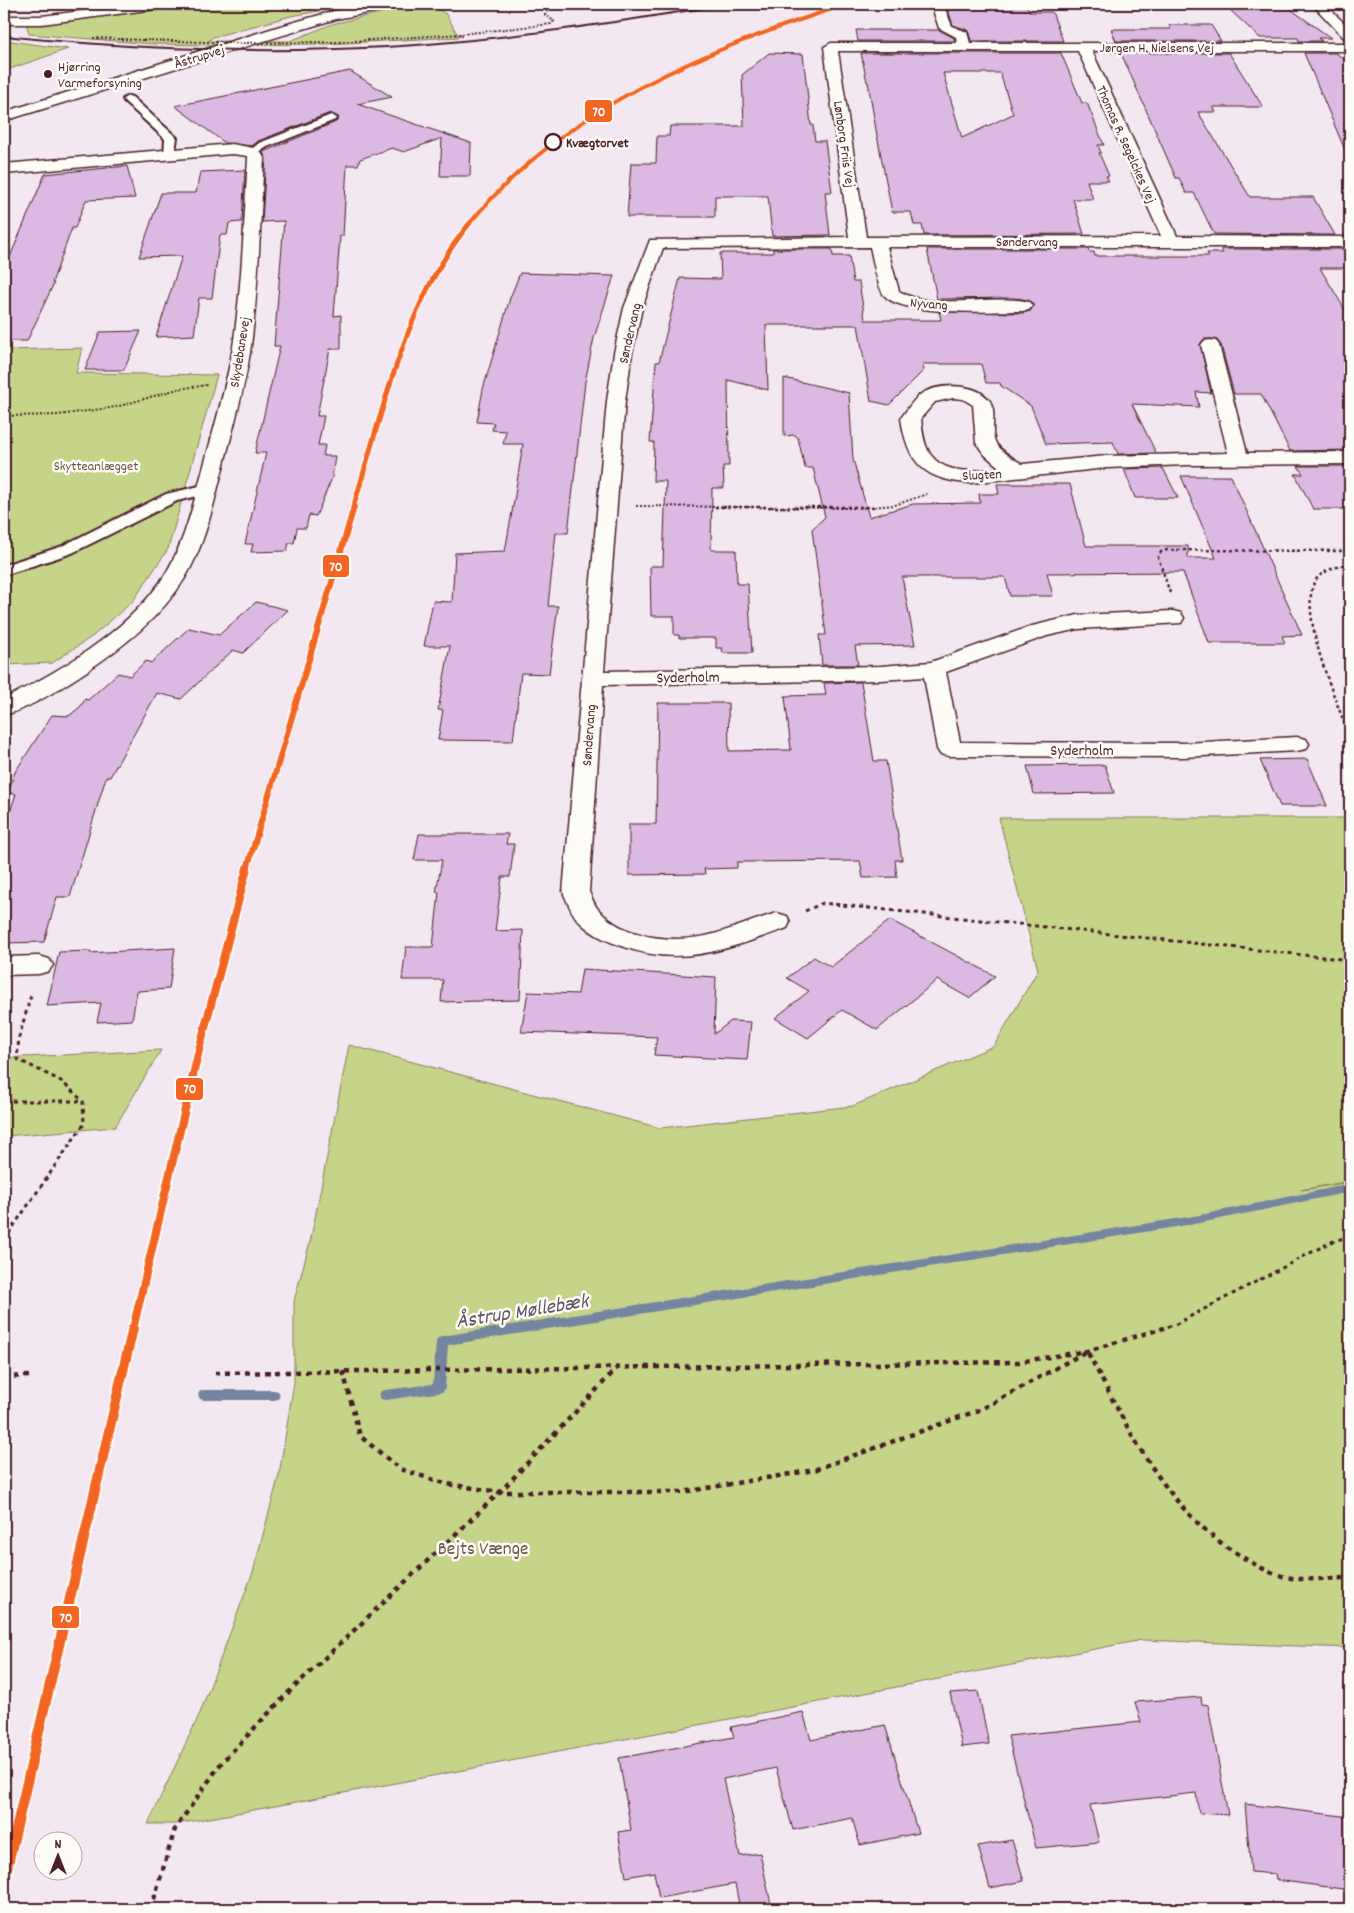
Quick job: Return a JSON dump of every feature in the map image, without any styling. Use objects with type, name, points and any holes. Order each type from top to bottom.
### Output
[{"type":"street","points":[[4,20],[42,20],[163,4]]},
{"type":"street","name":"Åstrupvej","points":[[4,117],[334,15],[396,4]]},
{"type":"street","points":[[937,4],[946,28],[962,35],[964,47]]},
{"type":"street","points":[[1318,4],[1350,36]]},
{"type":"street","name":"Jørgen H. Nielsens Vej","points":[[831,46],[1350,47]]},
{"type":"street","name":"Lønborg Friis Vej","points":[[831,46],[868,241]]},
{"type":"street","name":"Thomas R. Segelckes Vej","points":[[1083,47],[1171,241]]},
{"type":"street","points":[[4,170],[232,149],[254,152]]},
{"type":"street","name":"Skydebanevej","points":[[4,708],[62,677],[109,645],[146,612],[173,579],[190,547],[200,521],[235,382],[244,329],[256,158],[254,152]]},
{"type":"street","name":"Søndervang","points":[[777,922],[716,943],[679,948],[642,944],[610,932],[587,914],[576,892],[616,402],[623,353],[634,308],[656,243],[868,241],[1350,242]]},
{"type":"street","name":"Nyvang","points":[[868,241],[890,293],[903,300],[927,305],[1023,306]]},
{"type":"street","points":[[1210,345],[1238,459]]},
{"type":"street","name":"Slugten","points":[[1018,471],[991,451],[985,441],[984,407],[978,399],[970,395],[955,392],[933,395],[921,403],[911,418],[914,444],[920,457],[940,471],[964,477],[1018,471],[1081,463],[1350,458]]},
{"type":"street","name":"Syderholm","points":[[592,678],[881,673],[934,668],[1040,631],[1078,622],[1173,618]]},
{"type":"street","name":"Syderholm","points":[[934,668],[949,749],[1184,750],[1297,744]]},
{"type":"street","points":[[4,966],[39,965]]},
{"type":"lane","points":[[128,99],[171,138],[170,155]]},
{"type":"lane","points":[[254,152],[263,144],[331,118]]},
{"type":"lane","points":[[4,570],[66,550],[172,497],[208,489]]},
{"type":"path","points":[[143,40],[236,43],[339,42],[460,34],[551,24],[554,21],[545,15],[548,8]]},
{"type":"path","points":[[4,416],[59,415],[116,407],[178,389],[235,382]]},
{"type":"path","points":[[607,506],[859,508],[895,505],[922,496],[964,477]]},
{"type":"path","points":[[1173,618],[1171,595],[1158,557],[1161,552],[1197,549],[1350,551]]},
{"type":"path","points":[[1350,563],[1329,570],[1314,581],[1309,596],[1312,625],[1350,737]]},
{"type":"path","points":[[777,922],[823,903],[1350,960]]},
{"type":"path","points":[[4,1240],[84,1124],[83,1101],[61,1081],[17,1058],[20,1037],[39,965]]},
{"type":"path","points":[[4,1101],[83,1101]]},
{"type":"path","points":[[216,1373],[1018,1362],[1087,1351],[1176,1324],[1331,1242],[1350,1236]]},
{"type":"path","points":[[343,1371],[360,1436],[400,1469],[447,1484],[500,1492],[683,1492],[814,1470],[982,1409],[1087,1351]]},
{"type":"path","points":[[1087,1351],[1142,1454],[1178,1505],[1220,1545],[1279,1575],[1314,1578],[1350,1578]]},
{"type":"path","points":[[151,1909],[175,1829],[222,1762],[289,1692],[500,1492],[618,1367]]},
{"type":"path","points":[[4,1377],[29,1376]]},
{"type":"green space","points":[[174,4],[359,4],[291,16],[213,37],[208,41],[290,41],[332,24],[429,4],[446,14],[459,37],[328,44],[153,44],[29,34],[26,23]]},
{"type":"green space","points":[[4,40],[68,49],[4,71]]},
{"type":"green space","name":"Skytteanlægget","points":[[82,348],[76,373],[217,375],[168,549],[133,601],[93,636],[52,663],[4,665],[4,350]]},
{"type":"green space","name":"Bejts Vænge","points":[[999,818],[1350,818],[1350,1181],[1301,1190],[1350,1182],[1350,1648],[1142,1640],[286,1804],[177,1824],[148,1824],[200,1713],[253,1572],[279,1475],[294,1382],[294,1301],[311,1238],[349,1045],[660,1128],[853,1106],[994,1046],[1038,970]]},
{"type":"green space","points":[[161,1050],[115,1127],[4,1136],[4,1058]]},
{"type":"building","points":[[946,4],[1026,4],[1030,12],[1052,12],[1063,41],[971,41],[968,30],[953,25]]},
{"type":"building","points":[[1280,6],[1289,8],[1331,38],[1318,38],[1322,41],[1299,41],[1298,38],[1260,38],[1229,9]]},
{"type":"building","points":[[1169,25],[1211,25],[1221,41],[1116,41],[1111,29],[1171,29]]},
{"type":"building","points":[[856,30],[939,30],[954,38],[955,41],[858,41]]},
{"type":"building","points":[[769,53],[803,54],[811,125],[813,125],[815,141],[825,141],[832,192],[825,192],[830,235],[772,236],[768,196],[715,196],[715,217],[627,217],[631,163],[656,163],[657,136],[669,136],[670,126],[744,126],[742,75]]},
{"type":"building","points":[[861,53],[1061,53],[1082,103],[1087,103],[1104,145],[1098,145],[1101,153],[1099,153],[1109,176],[1106,176],[1109,181],[1087,181],[1093,199],[1073,199],[1084,234],[924,235],[922,225],[914,225],[911,212],[892,212]],"holes":[[[943,73],[1000,73],[1013,114],[962,138]]]},
{"type":"building","points":[[1121,53],[1229,53],[1263,107],[1213,107],[1216,112],[1198,112],[1250,197],[1313,197],[1335,235],[1214,234],[1194,193],[1186,193],[1179,178],[1176,178]]},
{"type":"building","points":[[1304,53],[1336,53],[1350,64],[1350,162]]},
{"type":"building","points":[[350,71],[392,97],[357,104],[471,143],[470,176],[440,176],[442,138],[404,152],[392,148],[360,159],[358,165],[347,165],[343,236],[340,236],[334,316],[341,315],[341,349],[330,349],[317,416],[324,416],[318,445],[325,445],[323,456],[335,456],[332,478],[316,516],[309,515],[306,528],[297,528],[294,543],[289,543],[287,551],[251,552],[253,544],[245,544],[266,453],[255,453],[280,346],[274,346],[284,221],[262,222],[266,158],[263,152],[336,122],[339,118],[330,113],[258,141],[252,146],[225,143],[175,106]]},
{"type":"building","points":[[127,166],[135,198],[86,200],[75,228],[72,228],[52,283],[54,283],[27,341],[4,341],[4,271],[45,174]]},
{"type":"building","points":[[245,170],[242,222],[229,223],[227,235],[220,235],[212,298],[199,298],[194,335],[156,337],[182,256],[139,257],[161,193],[196,193],[200,172]]},
{"type":"building","points":[[773,249],[832,249],[833,256],[849,256],[853,282],[859,282],[865,320],[941,320],[939,312],[1023,313],[1030,311],[1034,306],[1029,300],[1014,298],[937,299],[927,249],[1088,249],[1089,252],[1094,252],[1095,256],[1209,256],[1207,253],[1223,253],[1221,249],[1343,249],[1350,261],[1350,268],[1320,268],[1350,318],[1350,450],[1290,451],[1261,394],[1234,394],[1221,345],[1216,339],[1204,339],[1200,344],[1211,393],[1196,392],[1199,407],[1132,404],[1156,453],[1118,454],[1113,442],[1046,444],[1031,406],[1001,386],[1000,383],[986,383],[981,364],[922,364],[924,370],[889,405],[871,401],[858,325],[766,325],[768,390],[728,380],[729,466],[723,466],[724,488],[712,488],[711,550],[736,550],[737,584],[748,584],[752,653],[723,653],[722,648],[716,648],[716,638],[679,638],[679,635],[674,635],[674,616],[651,616],[650,566],[663,566],[666,481],[653,481],[654,442],[650,442],[656,362],[659,362],[680,278],[721,279],[720,253],[773,253]]},
{"type":"building","points":[[520,273],[614,276],[594,338],[585,382],[568,533],[556,533],[548,606],[558,606],[549,674],[521,673],[513,741],[438,740],[443,710],[438,710],[450,646],[424,646],[433,601],[452,602],[455,553],[505,551],[514,501],[523,444],[503,444],[506,431],[492,430],[494,423],[477,422],[483,389],[510,298]]},
{"type":"building","points":[[141,331],[124,370],[85,370],[100,332]]},
{"type":"building","points":[[784,378],[849,393],[853,459],[869,517],[913,504],[980,503],[979,494],[999,494],[997,484],[1070,484],[1086,546],[1188,546],[1188,558],[1216,558],[1181,476],[1231,476],[1302,635],[1282,636],[1285,643],[1209,643],[1183,572],[1047,573],[1053,596],[1010,596],[1005,577],[902,577],[915,645],[855,646],[858,665],[822,665],[819,635],[826,635],[812,529],[825,517],[813,468],[805,468],[798,438],[795,435],[784,436]]},
{"type":"building","points":[[1298,466],[1350,466],[1350,509],[1313,509],[1295,474],[1303,474]]},
{"type":"building","points":[[1163,468],[1178,498],[1135,498],[1124,469]]},
{"type":"building","points":[[256,602],[288,610],[243,653],[233,650],[181,699],[157,693],[110,777],[106,777],[70,897],[57,897],[44,942],[4,943],[4,830],[16,794],[8,793],[15,772],[52,715],[69,716],[81,706],[85,699],[88,700],[118,673],[130,676],[146,661],[151,663],[189,628],[219,635]]},
{"type":"building","points":[[861,682],[874,761],[886,761],[902,860],[895,860],[897,877],[863,878],[860,861],[737,862],[737,868],[704,869],[705,874],[629,875],[629,824],[656,824],[658,703],[728,703],[729,751],[791,750],[785,696],[826,695],[824,683]]},
{"type":"building","points":[[1307,759],[1327,806],[1280,806],[1260,760]]},
{"type":"building","points":[[1105,765],[1114,793],[1034,794],[1027,766]]},
{"type":"building","points":[[419,834],[508,834],[506,844],[514,844],[510,877],[502,877],[495,931],[523,930],[520,1000],[441,1002],[443,980],[402,980],[406,947],[433,947],[439,892],[436,892],[442,860],[414,860]]},
{"type":"building","points":[[890,920],[995,976],[969,998],[937,980],[877,1030],[842,1010],[808,1038],[775,1018],[809,991],[787,978],[814,957],[831,967]]},
{"type":"building","points":[[175,948],[169,989],[137,991],[132,1020],[97,1022],[101,1003],[47,1006],[59,952],[91,951],[90,953]]},
{"type":"building","points":[[582,969],[716,977],[714,1034],[731,1021],[751,1022],[747,1060],[654,1055],[657,1037],[521,1032],[528,992],[578,994]]},
{"type":"building","points":[[978,1691],[989,1744],[962,1747],[950,1693]]},
{"type":"building","points":[[1201,1697],[1202,1704],[1208,1705],[1228,1815],[1199,1813],[1196,1793],[1090,1805],[1099,1842],[1036,1848],[1008,1736],[1141,1722],[1135,1702]]},
{"type":"building","points":[[803,1712],[811,1740],[885,1725],[918,1833],[860,1845],[852,1818],[793,1830],[776,1768],[723,1779],[740,1856],[760,1853],[772,1909],[740,1909],[735,1884],[659,1898],[654,1872],[626,1877],[618,1832],[631,1830],[619,1758],[734,1737],[731,1727]]},
{"type":"building","points":[[1245,1804],[1350,1817],[1350,1890],[1276,1880],[1275,1874],[1251,1872]]},
{"type":"building","points":[[1012,1840],[1024,1881],[990,1888],[978,1846]]},
{"type":"waterway","points":[[385,1395],[439,1388],[442,1341],[1200,1219],[1350,1188]]},
{"type":"waterway","name":"Åstrup Møllebæk","points":[[204,1395],[274,1395]]},
{"type":"railway","points":[[4,36],[99,44],[195,49],[290,50],[386,47],[472,40],[557,30],[728,4]]},
{"type":"transit line","name":"70","points":[[4,1881],[199,1050],[235,910],[263,810],[393,377],[418,307],[440,263],[453,243],[491,197],[534,157],[580,122],[630,92],[682,66],[791,22],[847,4]]},
{"type":"place","name":"Hjørring Varmeforsyning","points":[[48,74]]},
{"type":"place","name":"Kvægtorvet","points":[[553,142]]}]
